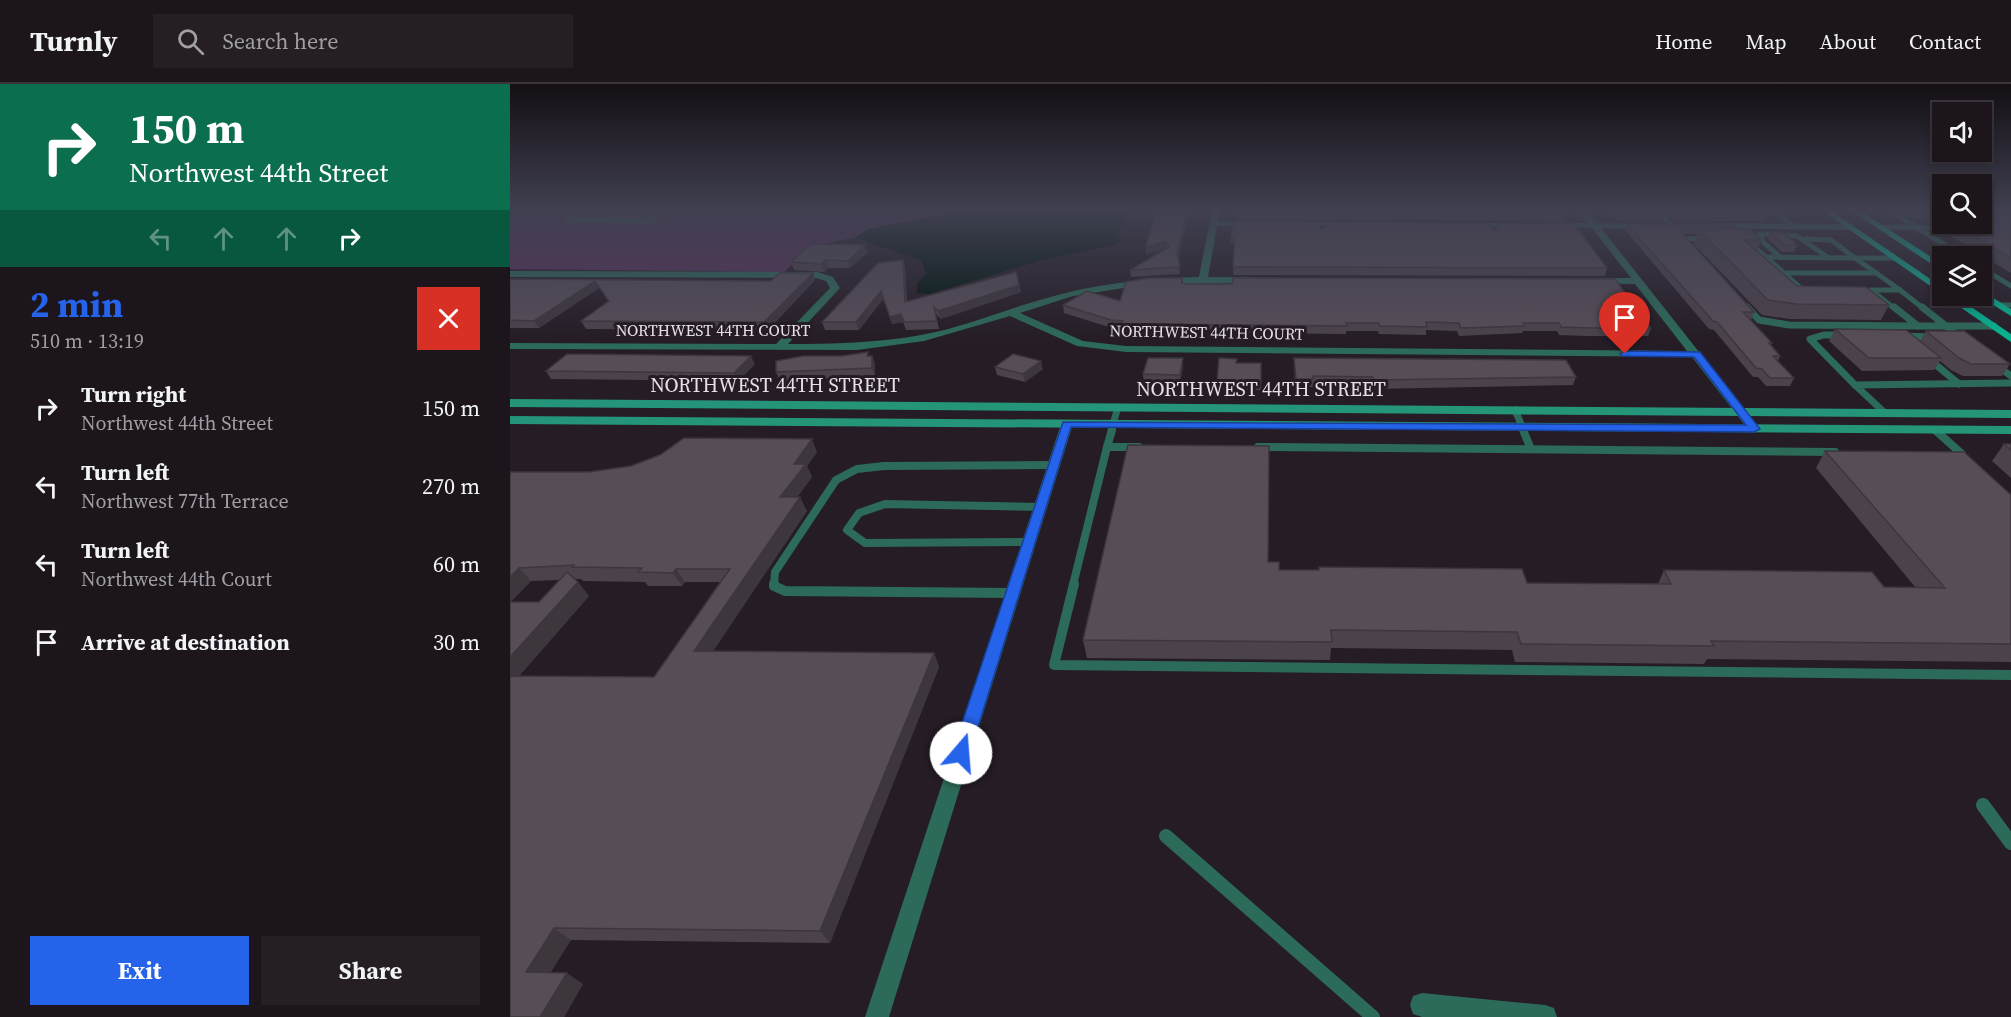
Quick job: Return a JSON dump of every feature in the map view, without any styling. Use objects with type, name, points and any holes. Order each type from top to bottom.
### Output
[{"type":"main road","points":[[1888,254],[1932,284]]},
{"type":"main road","points":[[1992,300],[2011,313]]},
{"type":"main road","points":[[1964,306],[2011,339]]},
{"type":"street","points":[[1203,279],[1208,254]]},
{"type":"street","points":[[1617,254],[1754,429]]},
{"type":"street","points":[[510,274],[817,275],[830,279],[835,288],[779,347]]},
{"type":"street","points":[[1011,313],[1046,300],[1087,289],[1149,280],[1262,280]]},
{"type":"street","points":[[1580,281],[1638,281]]},
{"type":"street","name":"NORTHWEST 44TH COURT","points":[[510,346],[857,346],[924,338],[1011,313],[1081,344],[1126,349],[1697,354]]},
{"type":"street","name":"NORTHWEST 44TH STREET","points":[[510,403],[2011,414]]},
{"type":"street","name":"NORTHWEST 44TH STREET","points":[[510,420],[2011,430]]},
{"type":"street","points":[[877,1017],[1066,424]]},
{"type":"street","points":[[1419,1011],[1545,1017]]},
{"type":"lane","points":[[1762,254],[1802,289],[1813,289]]},
{"type":"lane","points":[[1776,254],[1780,257]]},
{"type":"lane","points":[[1824,254],[1829,258]]},
{"type":"lane","points":[[1849,254],[1969,343]]},
{"type":"lane","points":[[1766,257],[1895,258]]},
{"type":"lane","points":[[1783,273],[1877,273]]},
{"type":"lane","points":[[1992,274],[2011,286]]},
{"type":"lane","points":[[1860,290],[1900,290]]},
{"type":"lane","points":[[1871,290],[1918,326]]},
{"type":"lane","points":[[1743,303],[1759,320],[1768,323],[1994,326]]},
{"type":"lane","points":[[1999,305],[2011,305]]},
{"type":"lane","points":[[1857,336],[1824,335],[1810,339],[1818,351],[1885,413]]},
{"type":"lane","points":[[1890,336],[1937,337]]},
{"type":"lane","points":[[1901,336],[1909,343]]},
{"type":"lane","points":[[1949,337],[1960,337]]},
{"type":"lane","points":[[1986,356],[2011,376]]},
{"type":"lane","points":[[1926,357],[1959,384]]},
{"type":"lane","points":[[1855,385],[2011,383]]},
{"type":"lane","points":[[1118,407],[1054,664],[2011,675]]},
{"type":"lane","points":[[1515,410],[1531,449]]},
{"type":"lane","points":[[1935,430],[1970,461]]},
{"type":"lane","points":[[1107,447],[1153,447]]},
{"type":"lane","points":[[1246,447],[1843,452]]},
{"type":"lane","points":[[1950,453],[1962,454]]},
{"type":"lane","points":[[1012,593],[785,591],[774,586],[775,572],[836,480],[857,469],[884,466],[1054,465]]},
{"type":"lane","points":[[1029,542],[865,543],[847,530],[859,513],[885,504],[1040,507]]},
{"type":"lane","points":[[1983,805],[2011,843]]},
{"type":"lane","points":[[1166,836],[1373,1017]]},
{"type":"shaded area","points":[[510,254],[804,254],[784,272],[510,269]]},
{"type":"shaded area","points":[[900,254],[1073,254],[1042,260],[929,294],[917,293],[917,284],[926,273],[922,261]]},
{"type":"building","points":[[800,254],[856,254],[848,261],[825,260],[821,264],[791,262]]},
{"type":"building","points":[[1158,254],[1177,254],[1180,267],[1130,270]]},
{"type":"building","points":[[1234,254],[1596,254],[1607,268],[1233,267]]},
{"type":"building","points":[[1653,254],[1701,254],[1754,312],[1743,312],[1772,343],[1769,343],[1780,356],[1773,356],[1794,378],[1770,378],[1762,369],[1756,368],[1717,322],[1713,321]]},
{"type":"building","points":[[1722,254],[1760,254],[1797,286],[1866,287],[1889,305],[1797,304],[1768,300]]},
{"type":"building","points":[[903,260],[905,302],[1016,272],[1019,285],[938,311],[934,307],[937,321],[904,322],[901,314],[890,317],[881,291],[856,322],[822,322],[878,263]]},
{"type":"building","points":[[780,273],[813,273],[764,322],[581,321],[609,301],[595,281],[534,321],[510,320],[510,279],[771,281]]},
{"type":"building","points":[[1148,278],[1182,278],[1182,283],[1187,284],[1232,284],[1233,278],[1615,279],[1651,328],[1561,327],[1559,323],[1523,323],[1524,326],[1461,328],[1459,323],[1426,322],[1427,327],[1380,326],[1379,323],[1346,323],[1347,326],[1122,324],[1123,321],[1111,320],[1063,305],[1087,291],[1120,301],[1126,282]]},
{"type":"building","points":[[1835,329],[1906,330],[1941,358],[1869,358]]},
{"type":"building","points":[[1926,331],[1964,331],[2010,364],[1971,364],[1959,358]]},
{"type":"building","points":[[868,352],[867,356],[872,356],[872,368],[776,372],[776,361],[803,356],[842,356]]},
{"type":"building","points":[[567,354],[751,356],[734,373],[546,371]]},
{"type":"building","points":[[1013,354],[1041,361],[1023,374],[995,367]]},
{"type":"building","points":[[1148,358],[1183,358],[1180,375],[1143,374]]},
{"type":"building","points":[[1219,358],[1237,359],[1236,363],[1261,363],[1261,382],[1217,382]]},
{"type":"building","points":[[1294,358],[1566,360],[1576,377],[1373,380],[1373,377],[1313,376],[1313,379],[1296,379]]},
{"type":"building","points":[[684,438],[812,439],[794,464],[806,464],[780,497],[800,497],[694,651],[934,653],[820,931],[554,928],[526,972],[567,973],[540,1017],[510,1017],[510,676],[654,677],[730,569],[676,569],[673,573],[638,572],[642,568],[572,567],[574,565],[519,568],[510,577],[510,472],[589,472],[631,466],[660,455]]},
{"type":"building","points":[[1128,445],[1269,446],[1268,562],[1279,562],[1279,570],[1319,570],[1319,567],[1522,569],[1527,583],[1671,584],[1664,570],[1872,572],[1884,587],[1945,588],[1825,451],[1964,452],[2011,495],[2011,644],[1711,641],[1714,646],[1521,644],[1517,632],[1331,630],[1332,642],[1083,640]]},
{"type":"building","points":[[567,572],[578,582],[510,657],[510,602],[539,602]]},
{"type":"route","points":[[961,753],[1066,424],[1754,429],[1697,354],[1625,354]]}]
